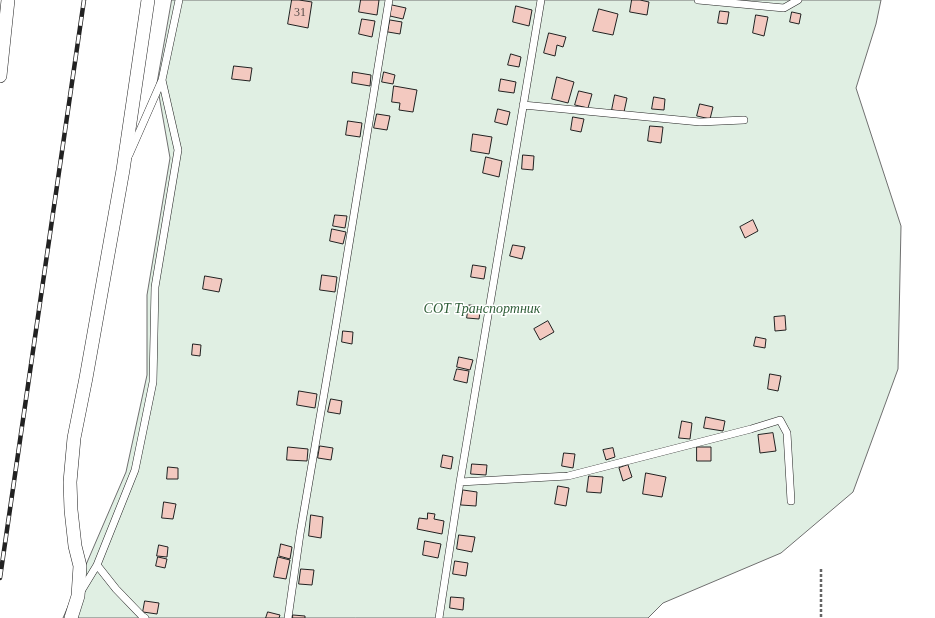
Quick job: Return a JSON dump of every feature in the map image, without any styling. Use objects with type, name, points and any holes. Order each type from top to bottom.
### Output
[{"type":"street","points":[[0,76],[8,0]]},
{"type":"street","points":[[71,618],[78,596],[80,566],[75,546],[71,510],[70,482],[74,438],[123,170],[148,0]]},
{"type":"lane","points":[[123,170],[162,80],[179,0]]},
{"type":"lane","points":[[288,618],[300,534],[389,0]]},
{"type":"lane","points":[[439,618],[460,482],[541,0]]},
{"type":"lane","points":[[698,0],[784,8],[798,0]]},
{"type":"lane","points":[[78,596],[97,565],[135,470],[153,382],[155,287],[178,150],[162,80]]},
{"type":"lane","points":[[523,105],[700,122],[744,120]]},
{"type":"lane","points":[[460,482],[568,476],[751,429],[780,420],[788,433],[791,502]]},
{"type":"lane","points":[[97,565],[116,589],[145,618]]},
{"type":"path","points":[[821,569],[821,618]]},
{"type":"green space","name":"СОТ Транспортник","points":[[172,0],[881,0],[876,24],[856,88],[901,226],[898,369],[853,492],[781,553],[663,603],[648,618],[63,618],[126,472],[147,375],[147,295],[170,158],[157,84]]},
{"type":"building","points":[[292,0],[312,2],[308,28],[288,24]]},
{"type":"building","points":[[361,0],[379,0],[377,15],[359,12]]},
{"type":"building","points":[[632,0],[649,2],[647,15],[630,12]]},
{"type":"building","points":[[392,5],[406,8],[403,19],[390,16]]},
{"type":"building","points":[[516,6],[532,10],[529,26],[513,22]]},
{"type":"building","points":[[599,9],[618,14],[613,35],[593,31]]},
{"type":"building","points":[[720,11],[729,12],[727,24],[718,23]]},
{"type":"building","points":[[792,12],[801,14],[799,24],[790,22]]},
{"type":"building","points":[[756,15],[768,17],[764,36],[753,33]]},
{"type":"building","points":[[362,19],[375,21],[372,37],[359,34]]},
{"type":"building","points":[[390,20],[402,22],[400,34],[388,32]]},
{"type":"building","points":[[549,33],[566,37],[563,47],[557,45],[555,56],[544,53]]},
{"type":"building","points":[[511,54],[521,57],[519,67],[508,65]]},
{"type":"building","points":[[234,66],[252,68],[250,81],[232,79]]},
{"type":"building","points":[[353,72],[371,75],[370,86],[352,83]]},
{"type":"building","points":[[384,72],[395,75],[393,84],[382,82]]},
{"type":"building","points":[[557,77],[574,82],[568,103],[552,99]]},
{"type":"building","points":[[501,79],[516,82],[514,93],[499,91]]},
{"type":"building","points":[[394,86],[417,90],[413,112],[399,110],[400,103],[392,102]]},
{"type":"building","points":[[579,91],[592,94],[588,108],[575,105]]},
{"type":"building","points":[[615,95],[627,98],[624,112],[612,110]]},
{"type":"building","points":[[654,97],[665,99],[664,110],[652,109]]},
{"type":"building","points":[[700,104],[713,107],[710,119],[697,116]]},
{"type":"building","points":[[498,109],[510,112],[507,125],[495,122]]},
{"type":"building","points":[[377,114],[390,116],[387,130],[374,128]]},
{"type":"building","points":[[573,117],[584,119],[581,132],[571,130]]},
{"type":"building","points":[[348,121],[362,123],[360,137],[346,135]]},
{"type":"building","points":[[650,126],[663,127],[661,143],[648,141]]},
{"type":"building","points":[[473,134],[492,137],[489,154],[471,151]]},
{"type":"building","points":[[523,155],[534,156],[533,170],[522,169]]},
{"type":"building","points":[[486,157],[502,161],[499,177],[483,173]]},
{"type":"building","points":[[335,215],[347,216],[345,228],[333,226]]},
{"type":"building","points":[[753,220],[758,231],[745,238],[740,227]]},
{"type":"building","points":[[332,229],[346,232],[343,244],[330,241]]},
{"type":"building","points":[[513,245],[525,247],[522,259],[510,256]]},
{"type":"building","points":[[473,265],[486,267],[484,279],[471,277]]},
{"type":"building","points":[[322,275],[337,277],[335,292],[320,290]]},
{"type":"building","points":[[205,276],[222,279],[219,292],[203,289]]},
{"type":"building","points":[[469,305],[481,306],[479,319],[467,318]]},
{"type":"building","points":[[785,316],[786,330],[775,331],[774,317]]},
{"type":"building","points":[[548,321],[554,332],[540,340],[534,329]]},
{"type":"building","points":[[343,331],[353,332],[352,344],[342,342]]},
{"type":"building","points":[[756,337],[766,339],[765,348],[754,346]]},
{"type":"building","points":[[193,344],[201,345],[200,356],[192,355]]},
{"type":"building","points":[[459,357],[473,360],[470,370],[457,367]]},
{"type":"building","points":[[457,369],[469,371],[467,383],[454,380]]},
{"type":"building","points":[[770,374],[781,376],[778,391],[768,389]]},
{"type":"building","points":[[299,391],[317,394],[315,408],[297,405]]},
{"type":"building","points":[[331,399],[342,401],[340,414],[328,412]]},
{"type":"building","points":[[706,417],[725,421],[723,431],[704,428]]},
{"type":"building","points":[[682,421],[692,423],[690,439],[679,438]]},
{"type":"building","points":[[773,433],[776,451],[760,453],[758,435]]},
{"type":"building","points":[[320,446],[333,448],[331,460],[318,458]]},
{"type":"building","points":[[288,447],[308,449],[307,461],[287,460]]},
{"type":"building","points":[[697,447],[711,447],[711,461],[697,461]]},
{"type":"building","points":[[613,448],[615,457],[606,460],[603,450]]},
{"type":"building","points":[[564,453],[575,454],[573,468],[562,466]]},
{"type":"building","points":[[443,455],[453,457],[451,469],[441,467]]},
{"type":"building","points":[[472,464],[487,465],[486,475],[471,474]]},
{"type":"building","points":[[628,465],[632,477],[623,481],[619,468]]},
{"type":"building","points":[[168,467],[178,468],[178,479],[167,479]]},
{"type":"building","points":[[646,473],[666,477],[662,497],[643,494]]},
{"type":"building","points":[[589,476],[603,477],[601,493],[587,492]]},
{"type":"building","points":[[558,486],[569,488],[566,506],[555,504]]},
{"type":"building","points":[[463,490],[477,492],[476,506],[461,505]]},
{"type":"building","points":[[164,502],[176,504],[173,519],[162,518]]},
{"type":"building","points":[[428,513],[435,514],[434,519],[444,521],[442,534],[417,529],[419,518],[427,519]]},
{"type":"building","points":[[311,515],[323,517],[321,538],[309,536]]},
{"type":"building","points":[[459,535],[475,537],[472,552],[457,549]]},
{"type":"building","points":[[425,541],[441,544],[438,558],[423,555]]},
{"type":"building","points":[[281,544],[292,547],[290,559],[279,556]]},
{"type":"building","points":[[159,545],[168,547],[167,557],[157,556]]},
{"type":"building","points":[[158,557],[167,559],[165,568],[156,566]]},
{"type":"building","points":[[278,557],[290,560],[286,579],[274,577]]},
{"type":"building","points":[[455,561],[468,563],[466,576],[453,574]]},
{"type":"building","points":[[301,569],[314,570],[312,585],[299,584]]},
{"type":"building","points":[[451,597],[464,598],[463,610],[450,608]]},
{"type":"building","points":[[145,601],[159,603],[157,614],[143,612]]},
{"type":"building","points":[[268,612],[280,615],[279,618],[266,618]]},
{"type":"building","points":[[293,615],[305,616],[305,618],[293,618]]},
{"type":"railway","points":[[0,578],[84,0]]}]
